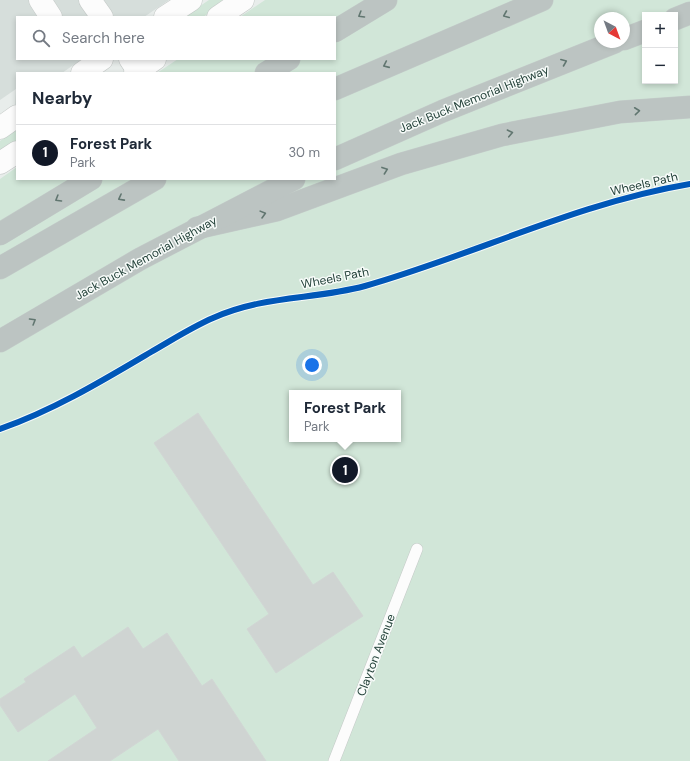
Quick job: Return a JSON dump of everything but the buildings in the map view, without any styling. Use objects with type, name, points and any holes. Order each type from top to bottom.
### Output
[{"type":"highway","points":[[336,30],[386,0]]},
{"type":"highway","points":[[336,88],[542,0]]},
{"type":"highway","points":[[678,18],[690,13]]},
{"type":"highway","points":[[630,36],[642,31]]},
{"type":"highway","name":"Jack Buck Memorial Highway","points":[[336,159],[463,103],[600,48]]},
{"type":"highway","points":[[268,72],[287,60]]},
{"type":"highway","points":[[197,228],[276,210],[401,164],[502,135],[620,112],[690,107]]},
{"type":"highway","points":[[0,234],[89,180]]},
{"type":"highway","points":[[0,268],[153,180]]},
{"type":"highway","name":"Jack Buck Memorial Highway","points":[[0,341],[197,228],[292,180]]},
{"type":"street","points":[[40,0],[50,16]]},
{"type":"street","points":[[90,0],[101,16]]},
{"type":"street","points":[[167,16],[191,0]]},
{"type":"street","points":[[219,16],[243,0]]},
{"type":"street","points":[[134,68],[153,60]]},
{"type":"street","points":[[0,128],[16,117]]},
{"type":"street","points":[[0,163],[16,153]]},
{"type":"lane","name":"Clayton Avenue","points":[[334,761],[417,549]]},
{"type":"shaded area","points":[[0,0],[169,0],[145,16],[16,16],[16,60],[81,60],[63,72],[16,72],[16,89],[0,100]]},
{"type":"green space","points":[[209,0],[228,0],[204,16],[185,16]]},
{"type":"green space","points":[[265,0],[690,0],[690,761],[0,761],[0,179],[16,168],[16,180],[336,180],[336,72],[158,72],[176,60],[336,60],[336,16],[241,16]]},
{"type":"green space","points":[[16,130],[16,143],[0,154],[0,141]]},
{"type":"cycle path","name":"Wheels Path","points":[[0,429],[59,404],[190,330],[213,318],[232,311],[270,301],[326,294],[365,286],[446,260],[566,216],[648,193],[690,184]]},
{"type":"place","name":"Forest Park","points":[[345,470]]}]
